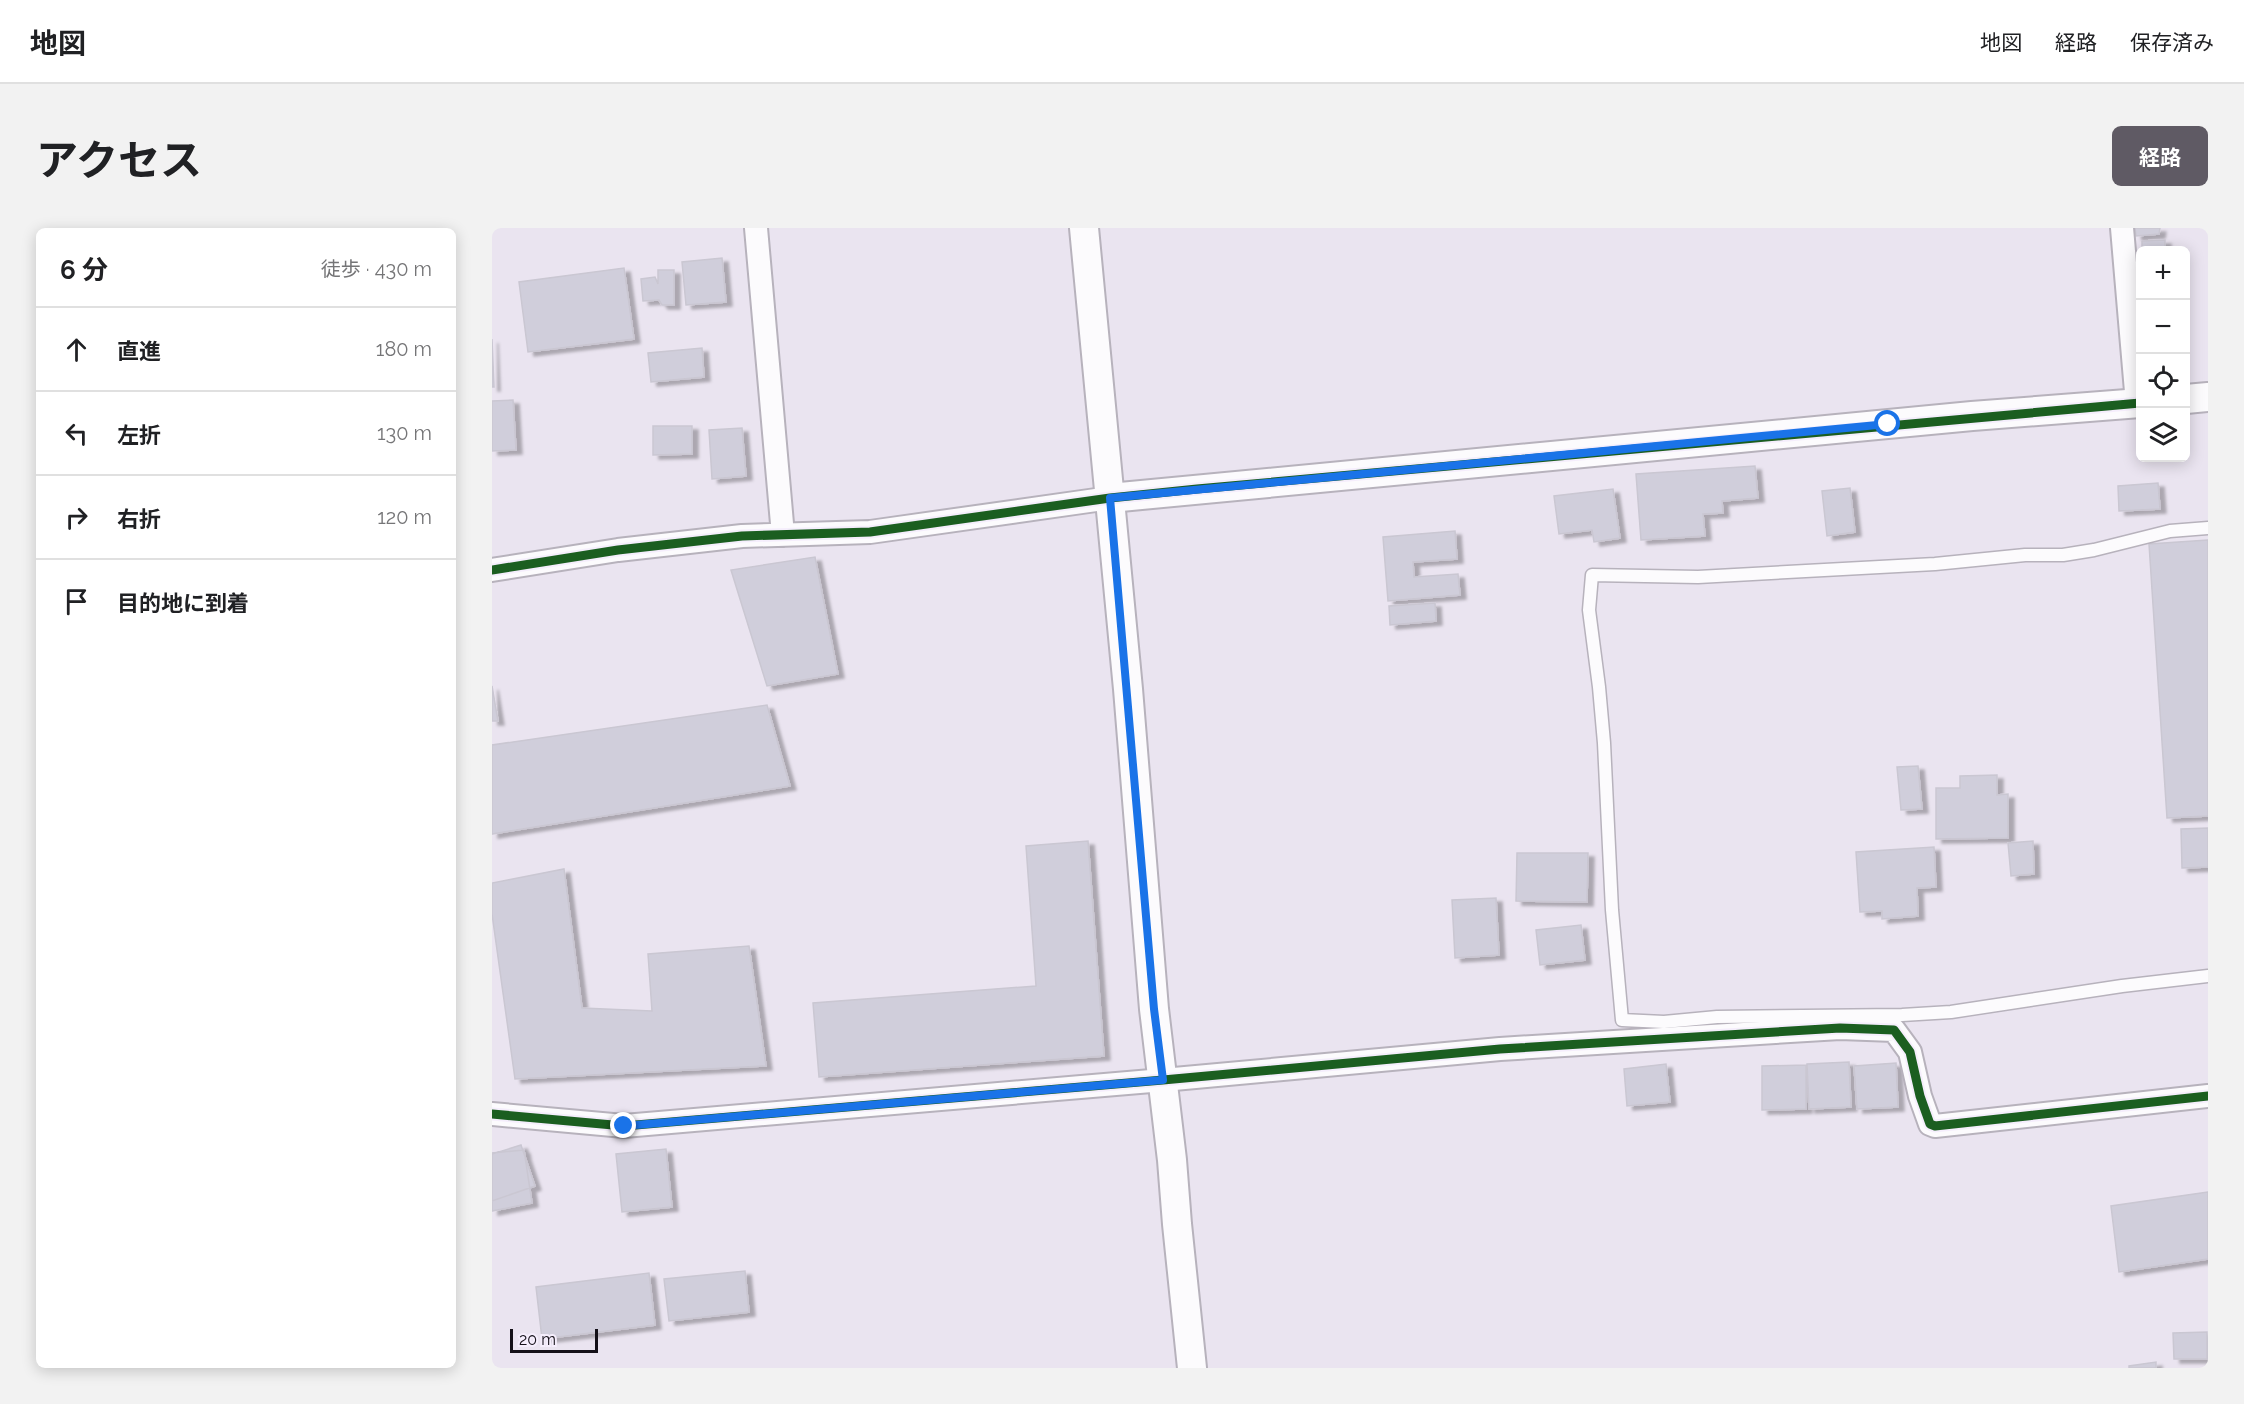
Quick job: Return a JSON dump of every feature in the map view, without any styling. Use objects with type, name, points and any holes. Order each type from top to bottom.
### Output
[{"type":"street","points":[[756,228],[783,535]]},
{"type":"street","points":[[1084,228],[1154,1009],[1192,1368]]},
{"type":"street","points":[[2122,228],[2136,372]]},
{"type":"street","points":[[2190,399],[2208,397]]},
{"type":"street","points":[[492,570],[618,550],[742,536],[870,532],[1110,498],[1930,420],[2136,403]]},
{"type":"street","points":[[492,1114],[624,1126],[1500,1049],[1840,1028],[1894,1030],[1910,1052],[1920,1096],[1930,1124],[1935,1126],[2208,1096]]},
{"type":"lane","points":[[2208,528],[2170,531],[2094,550],[2063,555],[2025,555],[1935,564],[1698,577],[1592,575],[1589,610],[1604,742],[1612,910],[1622,1020],[1664,1022],[1717,1017],[1902,1015],[1951,1012],[2208,976]]},
{"type":"building","points":[[2135,228],[2160,228],[2159,234],[2136,236]]},
{"type":"building","points":[[2165,240],[2165,246],[2142,246],[2142,241]]},
{"type":"building","points":[[722,258],[726,302],[686,305],[682,262]]},
{"type":"building","points":[[624,268],[634,339],[528,352],[519,282]]},
{"type":"building","points":[[658,270],[674,270],[674,305],[662,305],[659,300],[643,301],[641,279],[655,277],[658,284]]},
{"type":"building","points":[[492,339],[494,387],[492,387]]},
{"type":"building","points":[[702,348],[704,377],[651,382],[648,353]]},
{"type":"building","points":[[513,400],[516,450],[492,451],[492,401]]},
{"type":"building","points":[[653,426],[692,426],[692,454],[653,455]]},
{"type":"building","points":[[742,428],[746,476],[712,479],[709,430]]},
{"type":"building","points":[[1755,466],[1758,498],[1722,501],[1723,513],[1703,514],[1705,536],[1641,540],[1636,474]]},
{"type":"building","points":[[2158,483],[2160,509],[2119,511],[2118,486]]},
{"type":"building","points":[[1850,488],[1855,532],[1827,536],[1822,491]]},
{"type":"building","points":[[1613,489],[1620,538],[1594,542],[1592,530],[1559,534],[1554,496]]},
{"type":"building","points":[[1455,531],[1457,559],[1413,562],[1414,577],[1458,574],[1460,595],[1388,601],[1383,537]]},
{"type":"building","points":[[2208,540],[2208,816],[2167,818],[2149,544]]},
{"type":"building","points":[[815,557],[838,674],[767,686],[731,570]]},
{"type":"building","points":[[1435,603],[1436,621],[1390,625],[1389,606]]},
{"type":"building","points":[[492,686],[498,721],[492,721]]},
{"type":"building","points":[[767,705],[790,786],[492,834],[492,745]]},
{"type":"building","points":[[1918,766],[1922,809],[1901,810],[1897,767]]},
{"type":"building","points":[[1997,775],[1997,795],[2008,794],[2008,838],[1936,839],[1936,788],[1960,788],[1960,776]]},
{"type":"building","points":[[2208,828],[2208,867],[2182,868],[2181,829]]},
{"type":"building","points":[[1088,841],[1104,1056],[819,1077],[813,1003],[1036,986],[1026,846]]},
{"type":"building","points":[[2033,841],[2034,874],[2011,876],[2008,843]]},
{"type":"building","points":[[1934,847],[1936,887],[1917,888],[1918,916],[1882,919],[1882,911],[1860,912],[1856,852]]},
{"type":"building","points":[[1517,853],[1588,853],[1587,902],[1516,901]]},
{"type":"building","points":[[564,869],[582,1008],[652,1011],[648,954],[749,946],[766,1066],[515,1079],[492,914],[492,883]]},
{"type":"building","points":[[1496,898],[1499,955],[1455,958],[1452,900]]},
{"type":"building","points":[[1581,925],[1585,960],[1540,965],[1536,930]]},
{"type":"building","points":[[1849,1062],[1851,1107],[1809,1109],[1807,1064]]},
{"type":"building","points":[[1896,1063],[1898,1107],[1857,1109],[1854,1066]]},
{"type":"building","points":[[1666,1064],[1670,1102],[1627,1106],[1624,1069]]},
{"type":"building","points":[[1806,1065],[1806,1109],[1762,1110],[1762,1066]]},
{"type":"building","points":[[521,1145],[535,1186],[492,1201],[492,1154]]},
{"type":"building","points":[[666,1149],[672,1207],[622,1212],[616,1154]]},
{"type":"building","points":[[524,1150],[532,1203],[492,1211],[492,1153]]},
{"type":"building","points":[[2208,1192],[2208,1259],[2119,1272],[2111,1206]]},
{"type":"building","points":[[745,1271],[749,1312],[669,1321],[664,1279]]},
{"type":"building","points":[[649,1273],[655,1325],[542,1339],[536,1287]]},
{"type":"building","points":[[2207,1332],[2207,1359],[2174,1359],[2173,1333]]},
{"type":"building","points":[[2156,1362],[2156,1368],[2129,1368],[2129,1366]]},
{"type":"cycle path","points":[[492,570],[618,550],[742,536],[870,532],[1110,498],[1197,489],[2136,403]]},
{"type":"cycle path","points":[[492,1114],[624,1126],[1500,1049],[1840,1028],[1894,1030],[1910,1052],[1920,1096],[1930,1124],[1935,1126],[2208,1096]]},
{"type":"route","points":[[624,1126],[1163,1080],[1154,1009],[1110,498],[1888,424]]}]
